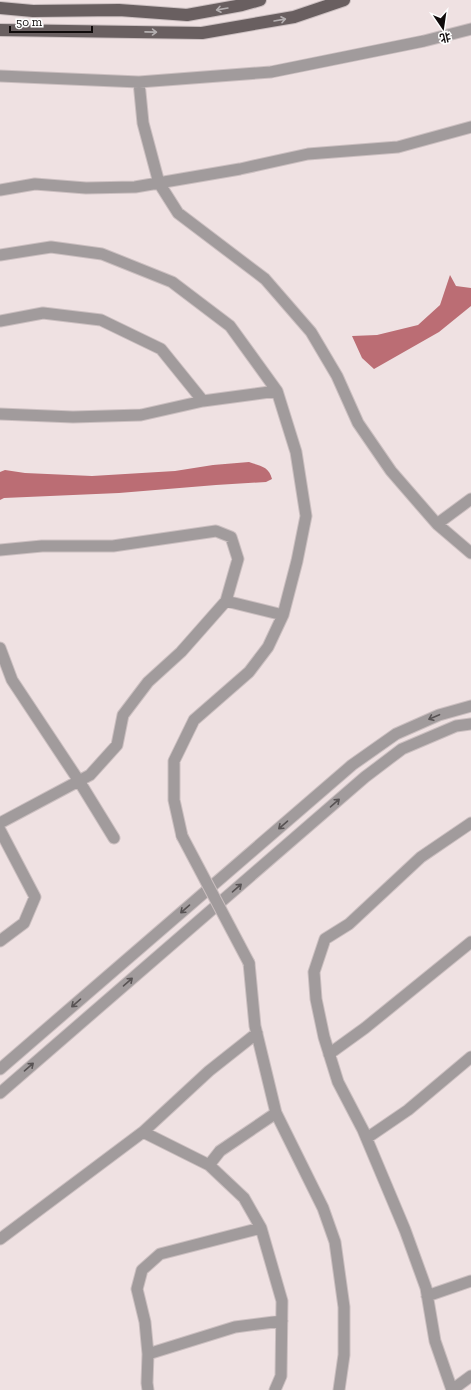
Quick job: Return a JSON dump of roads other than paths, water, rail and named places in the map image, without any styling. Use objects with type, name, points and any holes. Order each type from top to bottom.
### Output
[{"type":"main road","points":[[0,8],[33,12],[119,10],[187,15],[242,5],[260,0]]},
{"type":"main road","points":[[0,30],[202,33],[294,18],[344,0]]},
{"type":"street","points":[[0,76],[139,82],[271,72],[424,41],[471,29]]},
{"type":"street","points":[[139,82],[143,122],[159,183],[178,213],[265,279],[311,332],[336,376],[358,423],[391,471],[437,524],[471,553]]},
{"type":"street","points":[[0,190],[35,184],[86,188],[135,187],[308,154],[398,147],[471,127]]},
{"type":"street","points":[[0,255],[51,247],[102,254],[172,282],[230,326],[276,391],[296,452],[306,516],[298,561],[283,615],[268,647],[249,672],[194,720],[174,761],[174,800],[182,836],[249,963],[257,1033],[276,1113],[323,1208],[335,1242],[344,1307],[344,1355],[339,1390]]},
{"type":"street","points":[[0,321],[42,314],[101,320],[161,349],[203,401]]},
{"type":"street","points":[[0,414],[73,417],[141,415],[203,401],[276,391]]},
{"type":"street","points":[[437,524],[471,499]]},
{"type":"street","points":[[0,550],[42,546],[113,546],[216,531],[231,537],[238,559],[226,601],[181,652],[148,682],[124,715],[117,746],[90,776],[0,823]]},
{"type":"street","points":[[226,601],[283,615]]},
{"type":"street","points":[[0,648],[12,680],[79,781],[114,838]]},
{"type":"street","points":[[0,1069],[352,765],[396,734],[439,715],[471,706]]},
{"type":"street","points":[[0,1093],[365,776],[402,749],[456,726],[471,724]]},
{"type":"street","points":[[471,823],[421,857],[349,924],[325,939],[314,972],[316,999],[329,1054],[338,1082],[367,1138],[405,1230],[426,1288],[435,1341],[452,1390],[471,1376]]},
{"type":"street","points":[[0,830],[35,897],[24,923],[0,941]]},
{"type":"street","points":[[329,1054],[365,1028],[471,942]]},
{"type":"street","points":[[0,1239],[143,1132],[210,1071],[257,1033]]},
{"type":"street","points":[[367,1138],[408,1110],[471,1057]]},
{"type":"street","points":[[209,1165],[220,1151],[276,1113]]},
{"type":"street","points":[[143,1132],[209,1165],[244,1198],[261,1228],[282,1301],[281,1376],[275,1390]]},
{"type":"street","points":[[148,1390],[148,1354],[144,1322],[137,1289],[142,1270],[160,1254],[261,1228]]},
{"type":"street","points":[[427,1296],[471,1282]]},
{"type":"street","points":[[148,1354],[235,1327],[282,1321]]}]
